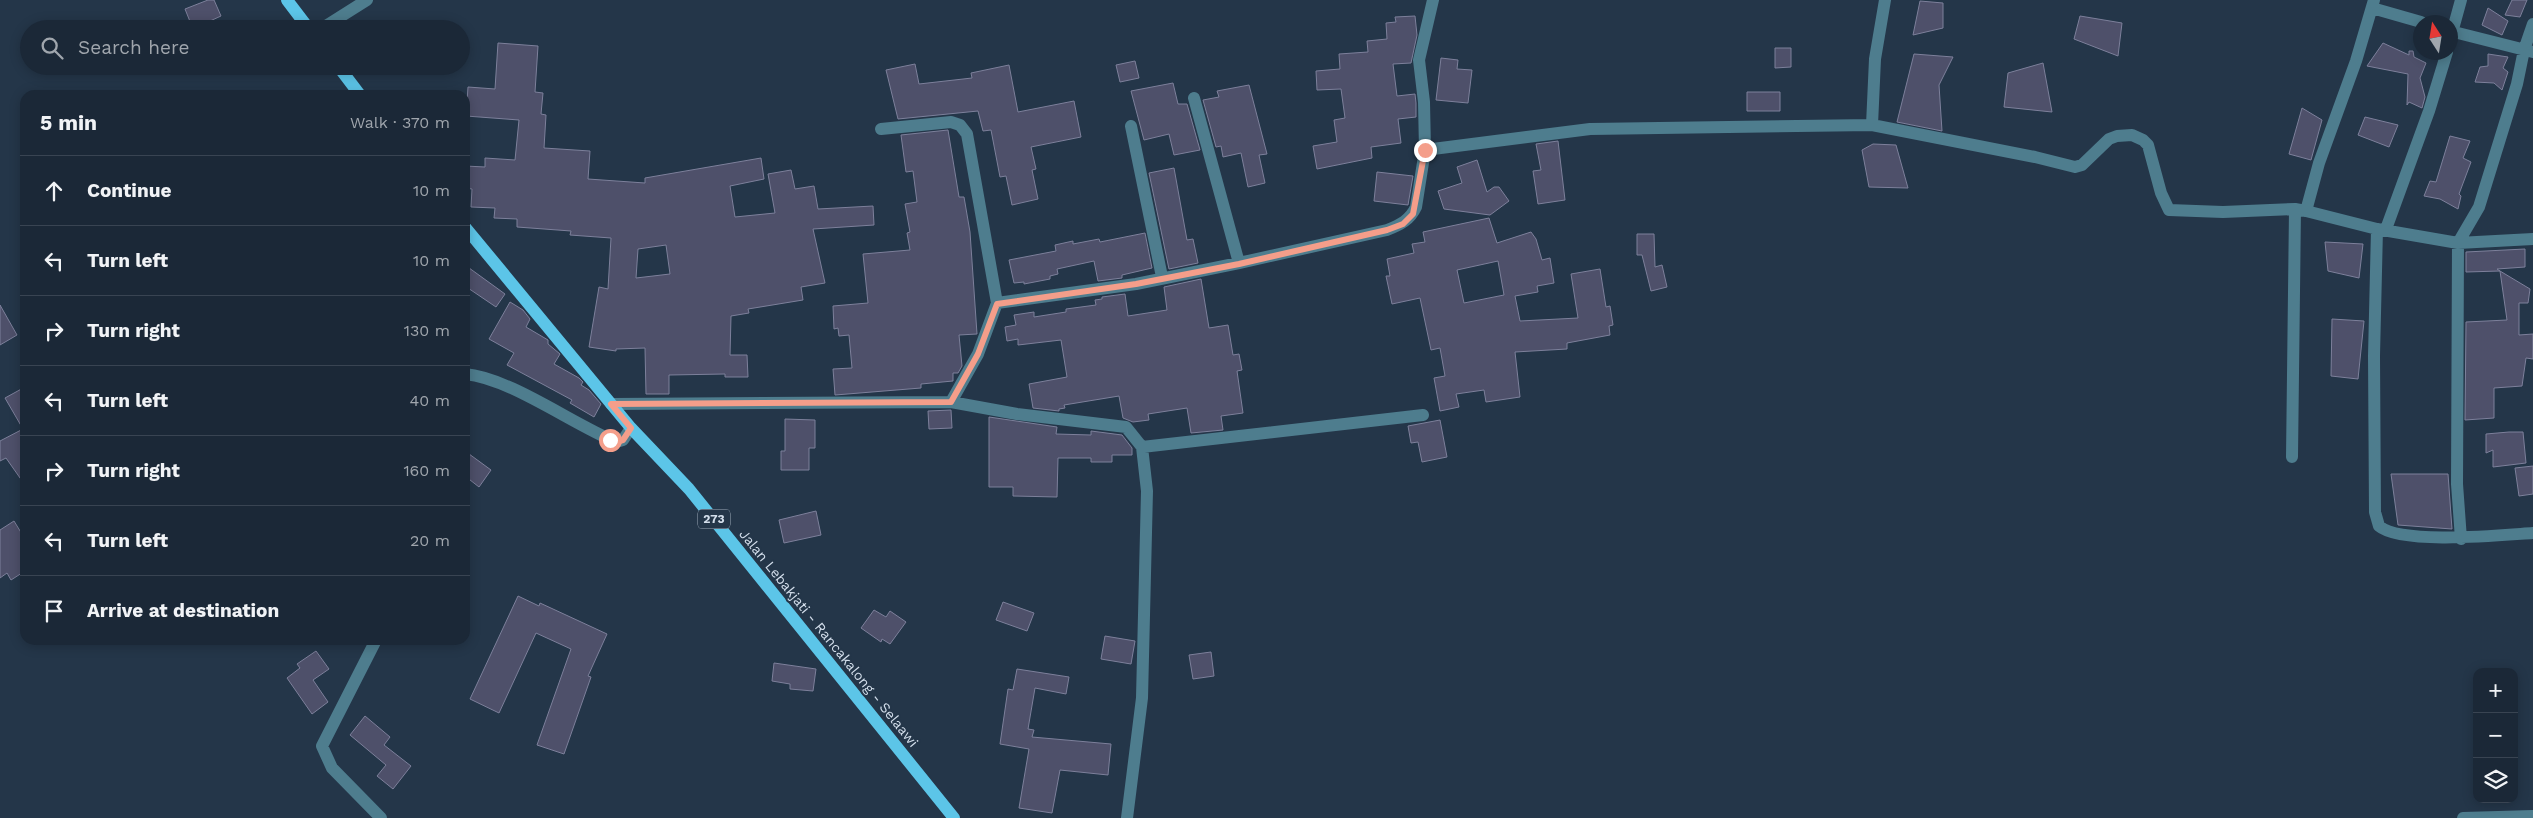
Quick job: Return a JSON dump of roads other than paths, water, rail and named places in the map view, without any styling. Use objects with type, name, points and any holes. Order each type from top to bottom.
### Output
[{"type":"main road","points":[[287,0],[302,20]]},
{"type":"main road","points":[[345,75],[356,90]]},
{"type":"main road","name":"Jalan Lebakjati - Rancakalong - Selaawi","points":[[470,233],[631,428],[689,489],[954,818]]},
{"type":"street","points":[[335,20],[367,0]]},
{"type":"street","points":[[997,304],[1136,284],[1162,277],[1239,264],[1387,230],[1403,224],[1413,214],[1416,207],[1425,150],[1424,102],[1419,60],[1434,6],[1433,0]]},
{"type":"street","points":[[1872,125],[1875,59],[1885,0]]},
{"type":"street","points":[[2457,15],[2461,0]]},
{"type":"street","points":[[2292,458],[2301,210],[2373,4],[2413,19]]},
{"type":"street","points":[[2461,539],[2457,484],[2458,243],[2479,207],[2528,51],[2533,24]]},
{"type":"street","points":[[2458,36],[2528,51]]},
{"type":"street","points":[[2445,60],[2429,111],[2382,229],[2374,356],[2376,520],[2379,526],[2390,533],[2461,539],[2533,533]]},
{"type":"street","points":[[1194,98],[1239,264]]},
{"type":"street","points":[[881,128],[951,122],[960,125],[967,134],[997,304],[978,354],[951,402]]},
{"type":"street","points":[[1425,150],[1590,129],[1872,125],[2035,156],[2075,167],[2082,165],[2109,140],[2117,136],[2132,135],[2143,140],[2148,145],[2161,193],[2169,210],[2179,212],[2190,210],[2223,212],[2301,210],[2382,229],[2458,243],[2533,240]]},
{"type":"street","points":[[1131,126],[1162,277]]},
{"type":"street","points":[[470,374],[478,375],[499,383],[616,442],[623,440],[631,428]]},
{"type":"street","points":[[611,404],[951,402],[1017,414],[1126,427],[1142,447],[1147,491],[1142,698],[1127,818]]},
{"type":"street","points":[[1142,447],[1423,415]]},
{"type":"street","points":[[373,645],[322,746],[332,768],[381,818]]},
{"type":"street","points":[[2463,818],[2533,816]]}]
